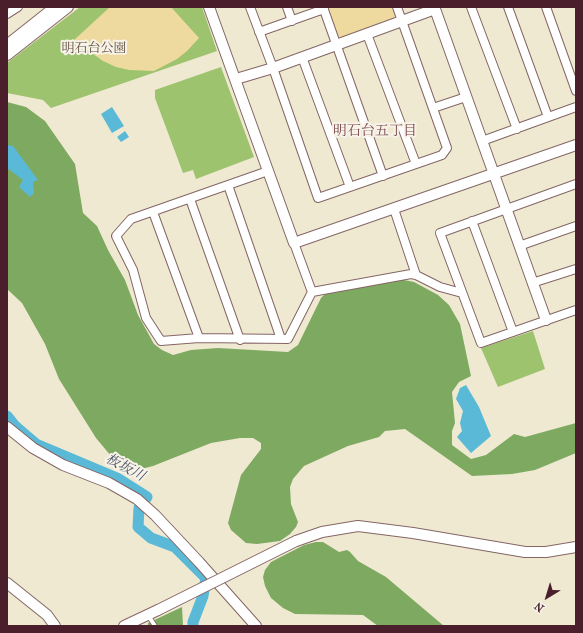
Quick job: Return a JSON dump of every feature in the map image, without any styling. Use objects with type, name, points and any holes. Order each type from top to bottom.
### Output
[{"type":"street","points":[[7,14],[18,7]]},
{"type":"street","points":[[7,44],[55,7]]},
{"type":"street","points":[[7,55],[68,7]]},
{"type":"street","points":[[209,7],[312,292],[288,339],[240,340],[200,338],[161,341],[146,318],[133,270],[116,236],[131,219],[268,171]]},
{"type":"street","points":[[250,7],[273,68],[318,198],[442,156],[447,148],[398,7]]},
{"type":"street","points":[[286,7],[292,21]]},
{"type":"street","points":[[471,7],[517,129]]},
{"type":"street","points":[[508,7],[548,117]]},
{"type":"street","points":[[546,7],[576,91]]},
{"type":"street","points":[[259,32],[324,8],[383,176]]},
{"type":"street","points":[[236,79],[273,68],[437,8],[466,97],[546,320]]},
{"type":"street","points":[[367,34],[416,164]]},
{"type":"street","points":[[302,57],[350,187]]},
{"type":"street","points":[[433,108],[466,97]]},
{"type":"street","points":[[482,141],[576,107]]},
{"type":"street","points":[[294,243],[576,144]]},
{"type":"street","points":[[576,184],[440,233],[481,343],[576,310]]},
{"type":"street","points":[[228,186],[281,339]]},
{"type":"street","points":[[190,199],[240,340]]},
{"type":"street","points":[[394,209],[416,274]]},
{"type":"street","points":[[153,212],[200,338]]},
{"type":"street","points":[[472,221],[513,332]]},
{"type":"street","points":[[519,246],[576,226]]},
{"type":"street","points":[[532,283],[576,269]]},
{"type":"street","points":[[312,292],[394,276],[416,274],[440,287],[462,293]]},
{"type":"street","points":[[7,426],[33,448],[137,499],[148,508],[199,562],[256,626]]},
{"type":"street","points":[[124,626],[296,542],[322,532],[358,526],[413,532],[525,552],[546,552],[576,547]]},
{"type":"street","points":[[7,583],[47,615],[55,626]]},
{"type":"lane","points":[[148,614],[154,626]]},
{"type":"green space","name":"明石台公園","points":[[80,7],[202,7],[217,51],[51,108],[43,100],[7,93],[7,63]]},
{"type":"green space","points":[[221,67],[254,157],[196,179],[193,170],[183,173],[155,98],[155,90]]},
{"type":"green space","points":[[7,102],[26,107],[45,121],[75,164],[83,213],[97,226],[108,250],[125,280],[138,315],[154,344],[162,350],[173,355],[191,350],[218,348],[288,352],[298,345],[321,298],[325,294],[399,279],[414,282],[438,295],[449,305],[460,324],[471,376],[459,382],[452,392],[455,423],[452,431],[452,445],[471,459],[486,455],[514,434],[525,437],[576,423],[576,453],[535,470],[512,474],[472,476],[405,429],[385,431],[379,437],[348,446],[304,466],[293,479],[290,487],[291,504],[298,522],[296,527],[290,534],[280,541],[257,544],[246,543],[231,530],[228,523],[241,475],[261,449],[261,443],[253,438],[240,438],[211,443],[153,466],[137,470],[124,466],[111,456],[96,438],[59,379],[45,344],[22,303],[7,289]]},
{"type":"green space","points":[[533,331],[545,369],[498,387],[481,348]]},
{"type":"green space","points":[[323,542],[339,552],[347,550],[358,561],[386,577],[444,626],[378,626],[363,615],[295,614],[283,608],[271,598],[265,586],[263,577],[265,570],[271,562],[304,545]]},
{"type":"green space","points":[[182,607],[183,626],[148,626],[148,623]]},
{"type":"sand","points":[[110,7],[171,7],[199,38],[177,59],[154,71],[129,70],[116,67],[103,61],[74,40]]},
{"type":"sand","points":[[326,7],[395,7],[397,12],[394,18],[342,38],[336,35]]},
{"type":"water","points":[[112,107],[124,126],[112,133],[101,114]]},
{"type":"water","points":[[125,131],[129,137],[121,142],[117,137]]},
{"type":"water","points":[[7,145],[13,146],[38,180],[33,182],[34,193],[30,197],[19,187],[23,180],[7,168]]},
{"type":"water","points":[[466,385],[479,407],[491,436],[471,453],[457,437],[462,431],[460,423],[463,411],[456,399],[460,388]]},
{"type":"waterway","name":"板坂川","points":[[7,416],[15,426],[36,444],[117,478],[147,497],[139,508],[138,527],[151,538],[175,547],[206,578],[203,596],[193,622],[193,626]]},
{"type":"district","name":"明石台五丁目","points":[[375,132]]}]
